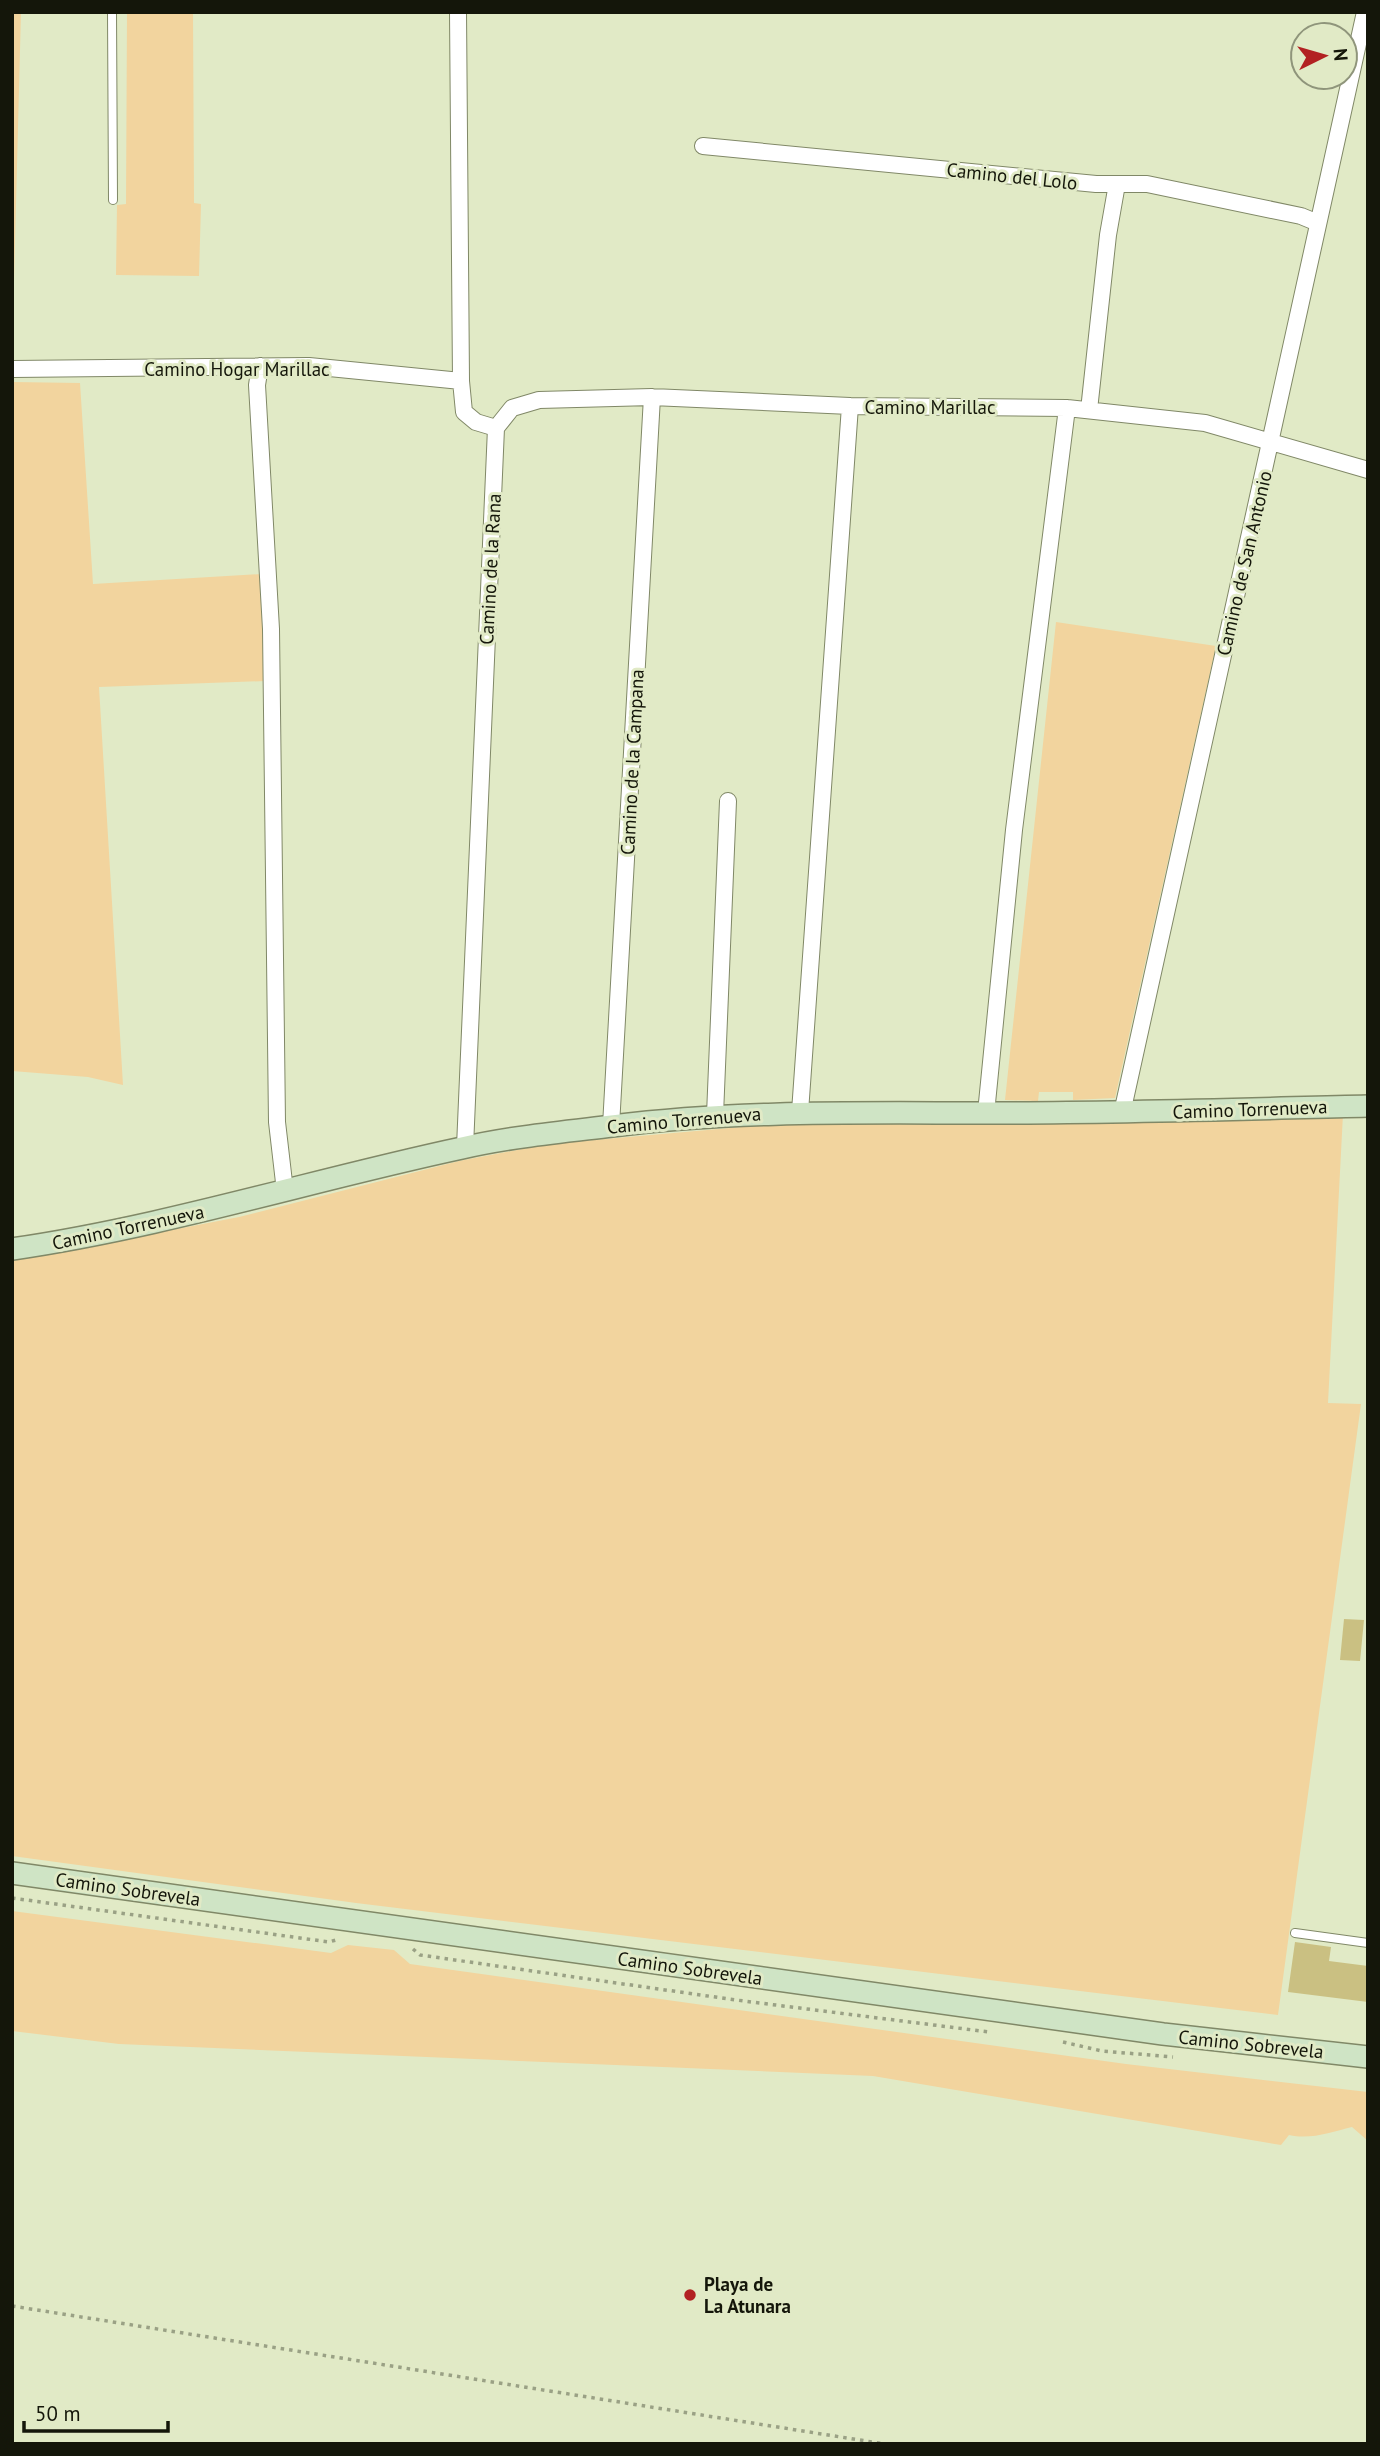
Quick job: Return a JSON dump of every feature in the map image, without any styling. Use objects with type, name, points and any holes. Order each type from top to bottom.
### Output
[{"type":"street","points":[[458,12],[461,382],[464,412],[476,422],[496,428]]},
{"type":"street","name":"Camino de San Antonio","points":[[1122,1113],[1365,12]]},
{"type":"street","name":"Camino del Lolo","points":[[703,146],[1096,184],[1147,184],[1301,216],[1318,223]]},
{"type":"street","points":[[1089,410],[1108,235],[1118,184]]},
{"type":"street","points":[[260,366],[257,385],[274,721],[277,1122],[285,1191]]},
{"type":"street","name":"Camino Hogar Marillac","points":[[12,369],[309,366],[461,382]]},
{"type":"street","name":"Camino Marillac","points":[[496,428],[512,408],[539,400],[652,397],[850,406],[1067,408],[1205,423],[1368,470]]},
{"type":"street","name":"Camino de la Campana","points":[[611,1126],[652,397]]},
{"type":"street","points":[[800,1112],[850,406]]},
{"type":"street","points":[[986,1113],[1014,830],[1067,408]]},
{"type":"street","name":"Camino de la Rana","points":[[465,1147],[496,428]]},
{"type":"street","points":[[715,1115],[728,801]]},
{"type":"street","name":"Camino Torrenueva","points":[[12,1250],[206,1210],[465,1147],[611,1126],[715,1115],[800,1112],[1122,1113],[1368,1106]]},
{"type":"street","name":"Camino Sobrevela","points":[[12,1873],[1150,2032],[1368,2057]]},
{"type":"lane","points":[[113,12],[113,200]]},
{"type":"lane","points":[[1296,1933],[1368,1943]]},
{"type":"path","points":[[12,1898],[329,1942],[338,1939]]},
{"type":"path","points":[[406,1942],[420,1955],[736,2000],[999,2033]]},
{"type":"path","points":[[1055,2040],[1102,2051],[1182,2058]]},
{"type":"path","points":[[12,2306],[885,2444]]},
{"type":"shaded area","points":[[12,12],[21,12],[12,359]]},
{"type":"shaded area","points":[[127,12],[193,12],[194,203],[201,204],[199,276],[116,275],[117,205],[126,204]]},
{"type":"shaded area","points":[[12,382],[80,383],[93,584],[262,574],[266,681],[99,687],[123,1085],[88,1077],[12,1071]]},
{"type":"shaded area","points":[[1056,622],[1216,646],[1115,1098],[1073,1100],[1073,1092],[1039,1092],[1038,1101],[1005,1100]]},
{"type":"shaded area","points":[[1343,1114],[1328,1403],[1361,1404],[1278,2015],[356,1903],[12,1856],[12,1261],[239,1217],[459,1161],[549,1144],[788,1123],[978,1125]]},
{"type":"shaded area","points":[[12,1911],[331,1953],[348,1945],[394,1950],[410,1964],[1126,2064],[1368,2092],[1368,2141],[1352,2127],[1313,2136],[1289,2135],[1281,2145],[873,2076],[119,2044],[12,2031]]},
{"type":"building","points":[[1344,1619],[1364,1620],[1360,1661],[1340,1660]]},
{"type":"building","points":[[1295,1942],[1331,1947],[1329,1961],[1368,1966],[1368,2002],[1288,1992]]},
{"type":"place","name":"Playa de La Atunara","points":[[690,2295]]}]
